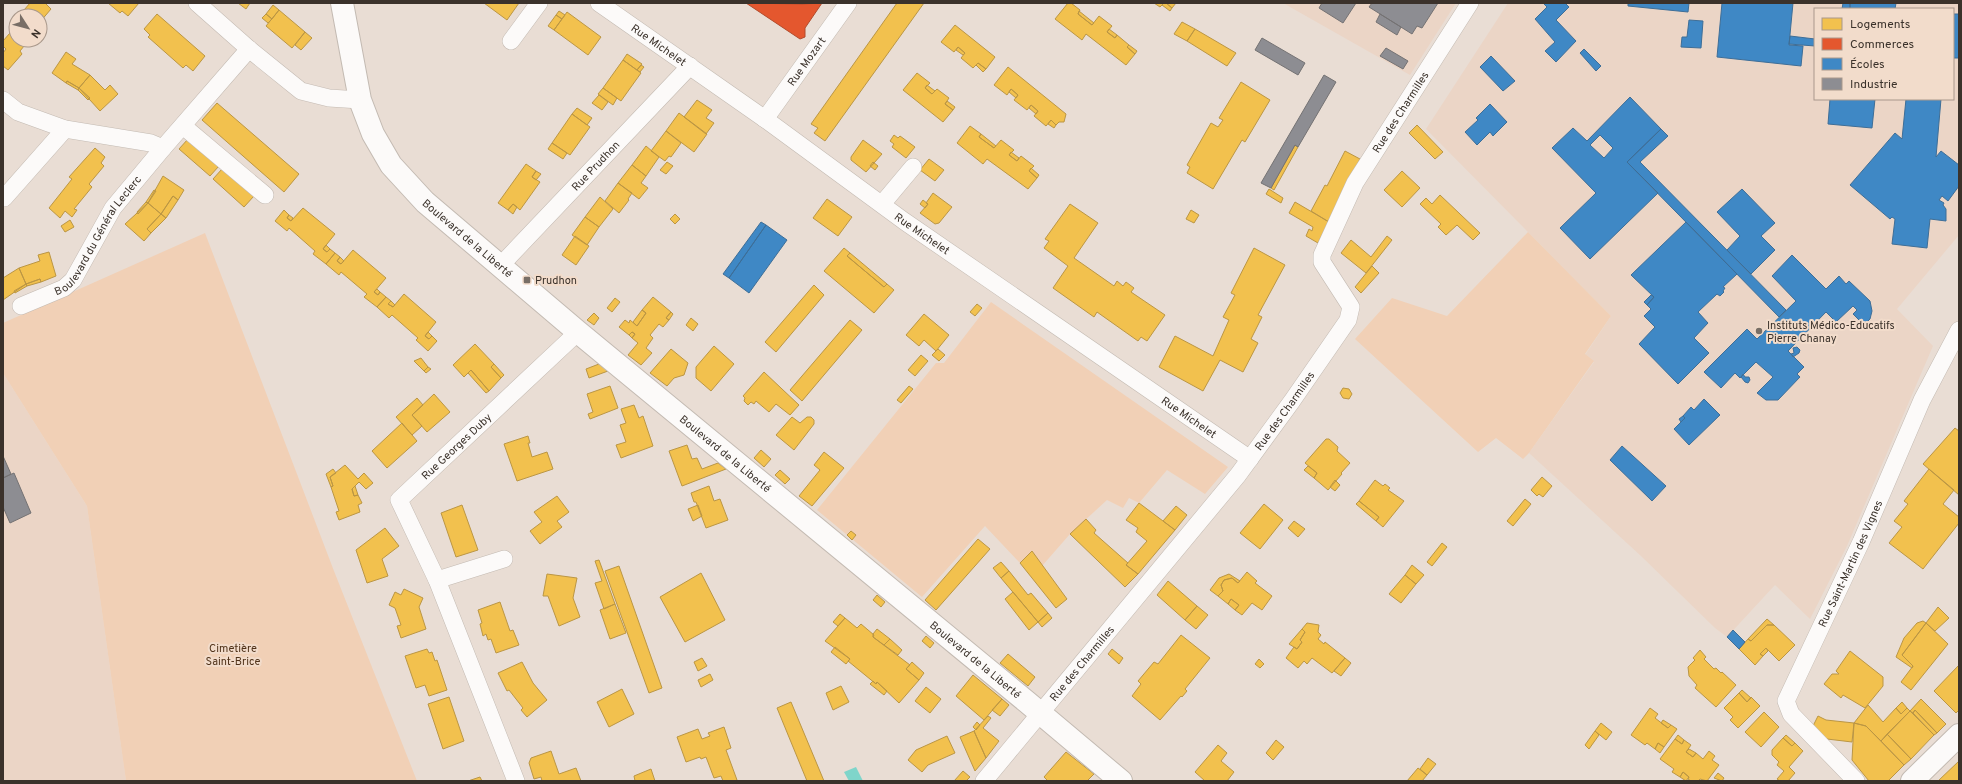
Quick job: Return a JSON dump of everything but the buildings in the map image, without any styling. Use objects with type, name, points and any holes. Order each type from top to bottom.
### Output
[{"type":"main road","name":"Boulevard de la Liberté","points":[[342,3],[360,100],[378,145],[391,165],[407,184],[459,232],[501,265],[578,332],[1041,713],[1121,781]]},
{"type":"main road","points":[[1912,781],[1959,735]]},
{"type":"street","points":[[197,3],[249,49],[304,92],[329,98],[360,100]]},
{"type":"street","points":[[511,42],[539,3]]},
{"type":"street","name":"Rue Michelet","points":[[599,3],[765,119],[882,204],[1250,459]]},
{"type":"street","name":"Rue Mozart","points":[[765,119],[848,3]]},
{"type":"street","name":"Rue des Charmilles","points":[[984,781],[1250,459],[1348,320],[1351,307],[1322,262],[1322,255],[1355,183],[1470,3]]},
{"type":"street","name":"Boulevard du Général Leclerc","points":[[21,306],[64,288],[73,280],[113,208],[249,49]]},
{"type":"street","name":"Rue Prudhon","points":[[501,265],[690,66]]},
{"type":"street","points":[[3,100],[18,112],[65,129],[150,143],[163,148]]},
{"type":"street","points":[[183,126],[265,195]]},
{"type":"street","points":[[4,198],[65,129]]},
{"type":"street","points":[[882,204],[913,166]]},
{"type":"street","name":"Rue Saint-Martin des Vignes","points":[[1856,781],[1791,714],[1786,701],[1861,542],[1922,400],[1959,330]]},
{"type":"street","name":"Rue Georges Duby","points":[[516,781],[437,580],[400,500],[578,332]]},
{"type":"street","points":[[437,580],[504,559]]},
{"type":"shaded area","points":[[1283,3],[1456,3],[1410,75]]},
{"type":"shaded area","name":"Instituts Médico-Educatifs Pierre Chanay","points":[[1508,3],[1959,3],[1959,235],[1897,309],[1933,346],[1847,546],[1810,619],[1775,585],[1727,637],[1715,628],[1641,556],[1529,453],[1594,362],[1585,355],[1611,316],[1426,129]]},
{"type":"shaded area","points":[[3,373],[87,506],[126,781],[3,781]]},
{"type":"green space","points":[[1528,232],[1611,316],[1585,354],[1594,361],[1529,453],[1523,459],[1496,438],[1478,452],[1355,339],[1392,298],[1447,316]]},
{"type":"green space","name":"Cimetière Saint-Brice","points":[[205,233],[334,571],[417,781],[126,781],[87,506],[3,373],[3,323]]},
{"type":"green space","points":[[991,302],[1228,467],[1205,494],[1167,470],[1139,503],[1129,498],[1123,508],[1107,500],[1070,534],[1042,566],[1032,551],[1020,563],[985,526],[922,597],[817,510],[936,363],[944,363]]},
{"type":"water","points":[[856,767],[863,781],[849,781],[844,772]]},
{"type":"place","name":"Prudhon","points":[[527,280]]},
{"type":"place","name":"Instituts Médico-Educatifs Pierre Chanay","points":[[1759,331]]}]
